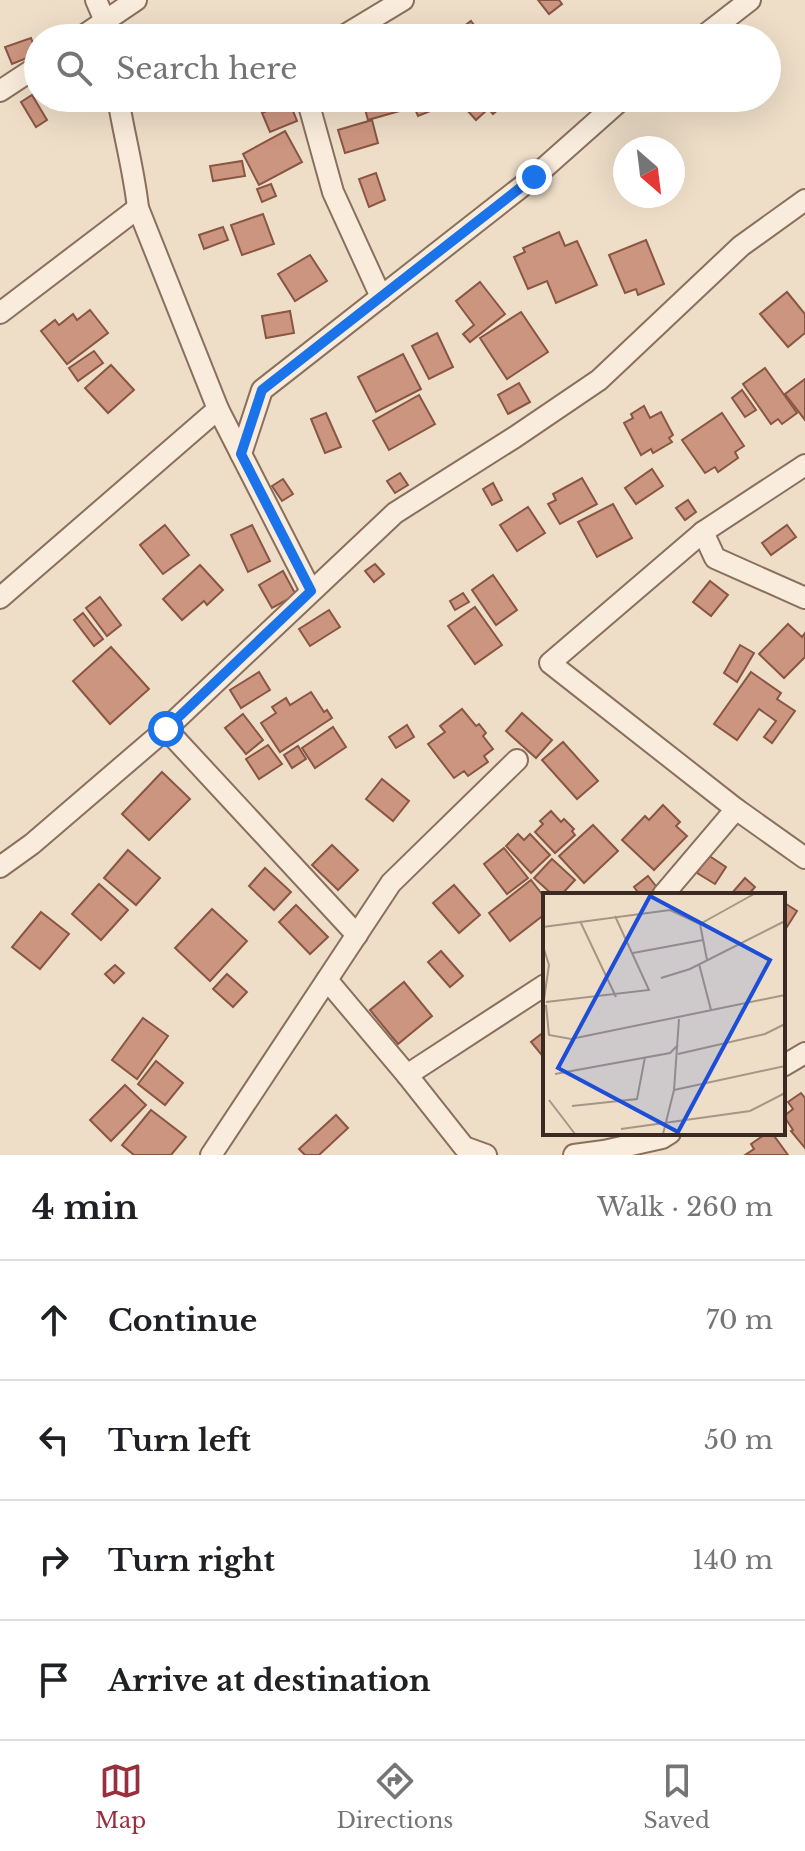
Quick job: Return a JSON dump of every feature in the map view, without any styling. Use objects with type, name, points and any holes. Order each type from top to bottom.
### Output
[{"type":"street","points":[[96,0],[104,24]]},
{"type":"street","points":[[112,24],[136,0]]},
{"type":"street","points":[[363,24],[403,0]]},
{"type":"street","points":[[719,24],[750,0]]},
{"type":"street","points":[[0,91],[24,75]]},
{"type":"street","points":[[120,112],[138,208],[218,409],[311,591]]},
{"type":"street","points":[[311,112],[333,192],[381,297]]},
{"type":"street","points":[[241,454],[262,390],[534,177],[607,112]]},
{"type":"street","points":[[0,867],[32,844],[166,729],[395,513],[599,380],[741,246],[805,200]]},
{"type":"street","points":[[0,313],[138,208]]},
{"type":"street","points":[[0,598],[218,409]]},
{"type":"street","points":[[805,465],[703,532],[550,663],[736,809],[805,858]]},
{"type":"street","points":[[703,532],[715,558],[805,598]]},
{"type":"street","points":[[166,729],[357,935]]},
{"type":"street","points":[[211,1155],[391,883],[517,760]]},
{"type":"street","points":[[665,893],[736,809]]},
{"type":"street","points":[[327,980],[407,1075],[461,1151],[486,1155]]},
{"type":"street","points":[[407,1075],[543,986]]},
{"type":"street","points":[[785,1065],[805,1053]]},
{"type":"street","points":[[574,1155],[604,1151],[667,1135]]},
{"type":"building","points":[[538,0],[559,0],[562,4],[549,14]]},
{"type":"building","points":[[24,40],[24,59],[12,64],[5,47]]},
{"type":"building","points":[[27,112],[42,112],[47,120],[36,127]]},
{"type":"building","points":[[293,112],[297,121],[270,132],[262,113]]},
{"type":"building","points":[[366,112],[396,112],[368,120]]},
{"type":"building","points":[[469,112],[485,112],[476,120]]},
{"type":"building","points":[[372,120],[378,143],[345,153],[338,130]]},
{"type":"building","points":[[285,131],[302,162],[259,185],[243,154]]},
{"type":"building","points":[[242,161],[245,176],[213,181],[210,166]]},
{"type":"building","points":[[376,173],[385,200],[369,207],[359,179]]},
{"type":"building","points":[[271,184],[276,196],[262,202],[257,189]]},
{"type":"building","points":[[263,214],[274,244],[242,255],[231,225]]},
{"type":"building","points":[[223,227],[228,240],[204,249],[199,235]]},
{"type":"building","points":[[559,232],[565,246],[577,241],[597,285],[556,303],[547,281],[528,289],[514,257],[525,252],[523,248]]},
{"type":"building","points":[[646,240],[664,284],[638,295],[636,289],[625,293],[609,255]]},
{"type":"building","points":[[310,255],[327,281],[295,301],[278,274]]},
{"type":"building","points":[[480,282],[505,314],[470,342],[463,334],[474,325],[456,301]]},
{"type":"building","points":[[787,292],[805,314],[805,333],[788,347],[760,314]]},
{"type":"building","points":[[90,310],[108,333],[67,364],[41,331],[55,320],[59,325],[73,314],[77,320]]},
{"type":"building","points":[[290,311],[294,333],[266,338],[262,316]]},
{"type":"building","points":[[521,312],[548,352],[507,379],[480,338]]},
{"type":"building","points":[[437,333],[453,367],[429,379],[412,346]]},
{"type":"building","points":[[94,351],[103,363],[78,381],[69,368]]},
{"type":"building","points":[[403,354],[421,389],[376,412],[358,377]]},
{"type":"building","points":[[111,365],[134,390],[108,413],[85,388]]},
{"type":"building","points":[[765,368],[797,413],[782,424],[778,419],[771,424],[743,384]]},
{"type":"building","points":[[805,379],[805,420],[785,394]]},
{"type":"building","points":[[519,383],[530,402],[508,414],[498,395]]},
{"type":"building","points":[[742,390],[756,410],[745,417],[732,398]]},
{"type":"building","points":[[419,395],[435,424],[389,450],[373,421]]},
{"type":"building","points":[[644,406],[650,418],[661,412],[673,435],[669,438],[672,442],[653,453],[651,449],[641,455],[624,423]]},
{"type":"building","points":[[326,413],[341,447],[325,453],[311,419]]},
{"type":"building","points":[[722,413],[744,446],[735,452],[738,458],[718,472],[715,467],[705,473],[682,440]]},
{"type":"building","points":[[652,469],[663,486],[636,504],[625,488]]},
{"type":"building","points":[[400,473],[408,485],[395,493],[387,481]]},
{"type":"building","points":[[582,478],[597,504],[560,524],[548,504],[556,500],[553,494]]},
{"type":"building","points":[[283,479],[293,494],[282,501],[272,486]]},
{"type":"building","points":[[493,483],[502,500],[492,505],[483,489]]},
{"type":"building","points":[[688,500],[696,512],[685,520],[676,508]]},
{"type":"building","points":[[613,504],[632,538],[597,557],[578,522]]},
{"type":"building","points":[[528,507],[545,533],[517,551],[500,525]]},
{"type":"building","points":[[165,525],[189,555],[163,574],[140,545]]},
{"type":"building","points":[[252,525],[270,561],[248,572],[231,535]]},
{"type":"building","points":[[787,525],[796,537],[771,555],[762,543]]},
{"type":"building","points":[[375,564],[384,574],[374,582],[365,571]]},
{"type":"building","points":[[200,565],[223,590],[207,605],[204,601],[182,620],[163,599]]},
{"type":"building","points":[[283,571],[296,595],[272,608],[259,585]]},
{"type":"building","points":[[493,575],[517,610],[496,625],[472,590]]},
{"type":"building","points":[[710,581],[728,595],[711,616],[693,602]]},
{"type":"building","points":[[463,593],[469,602],[455,610],[450,601]]},
{"type":"building","points":[[100,597],[121,625],[107,636],[86,608]]},
{"type":"building","points":[[475,607],[502,645],[475,664],[448,626]]},
{"type":"building","points":[[329,610],[340,627],[310,646],[299,629]]},
{"type":"building","points":[[83,613],[103,639],[94,646],[74,620]]},
{"type":"building","points":[[788,624],[802,637],[805,633],[805,657],[784,678],[759,654]]},
{"type":"building","points":[[740,645],[754,653],[737,682],[724,673]]},
{"type":"building","points":[[111,647],[149,689],[110,724],[73,681]]},
{"type":"building","points":[[259,672],[270,690],[241,708],[230,690]]},
{"type":"building","points":[[751,672],[781,693],[777,699],[795,711],[772,743],[764,737],[776,721],[759,709],[737,740],[714,724]]},
{"type":"building","points":[[311,692],[324,712],[327,710],[332,718],[280,752],[261,723],[276,713],[272,707],[286,698],[290,705]]},
{"type":"building","points":[[462,709],[486,733],[483,736],[493,749],[484,756],[488,762],[468,776],[464,771],[454,778],[428,744],[445,732],[440,726]]},
{"type":"building","points":[[522,713],[552,740],[536,758],[506,731]]},
{"type":"building","points":[[243,714],[263,740],[246,754],[225,728]]},
{"type":"building","points":[[407,725],[414,737],[396,748],[389,737]]},
{"type":"building","points":[[333,727],[346,747],[315,768],[302,748]]},
{"type":"building","points":[[563,742],[598,781],[577,799],[542,760]]},
{"type":"building","points":[[268,745],[282,764],[259,779],[246,759]]},
{"type":"building","points":[[298,746],[306,759],[292,768],[284,755]]},
{"type":"building","points":[[162,772],[190,799],[149,840],[122,814]]},
{"type":"building","points":[[382,779],[409,801],[393,821],[366,799]]},
{"type":"building","points":[[663,805],[680,822],[676,826],[687,836],[654,870],[622,840],[645,816],[649,820]]},
{"type":"building","points":[[551,811],[561,822],[564,819],[574,829],[575,835],[555,853],[535,832],[543,824],[540,821]]},
{"type":"building","points":[[593,825],[618,851],[584,883],[559,856]]},
{"type":"building","points":[[518,834],[524,840],[530,834],[550,855],[531,873],[506,846]]},
{"type":"building","points":[[332,845],[358,870],[338,890],[312,865]]},
{"type":"building","points":[[504,848],[528,878],[507,894],[484,864]]},
{"type":"building","points":[[128,850],[160,878],[136,905],[104,878]]},
{"type":"building","points":[[708,855],[726,867],[715,884],[697,873]]},
{"type":"building","points":[[552,859],[575,880],[563,893],[551,893],[534,878]]},
{"type":"building","points":[[265,868],[291,892],[274,910],[249,886]]},
{"type":"building","points":[[648,876],[659,890],[638,893],[634,887]]},
{"type":"building","points":[[745,878],[755,887],[750,893],[732,893]]},
{"type":"building","points":[[531,880],[543,895],[543,916],[510,941],[489,913]]},
{"type":"building","points":[[99,884],[128,910],[101,940],[72,914]]},
{"type":"building","points":[[454,885],[480,915],[459,933],[433,903]]},
{"type":"building","points":[[785,903],[797,911],[785,930]]},
{"type":"building","points":[[296,905],[328,937],[310,954],[279,922]]},
{"type":"building","points":[[212,909],[247,941],[210,981],[175,948]]},
{"type":"building","points":[[41,912],[69,934],[40,969],[12,947]]},
{"type":"building","points":[[441,951],[463,976],[450,987],[428,962]]},
{"type":"building","points":[[115,965],[124,973],[114,983],[105,974]]},
{"type":"building","points":[[227,974],[247,992],[233,1007],[213,989]]},
{"type":"building","points":[[404,982],[432,1016],[398,1044],[370,1010]]},
{"type":"building","points":[[143,1018],[168,1036],[137,1079],[112,1060]]},
{"type":"building","points":[[543,1033],[543,1057],[531,1042]]},
{"type":"building","points":[[156,1061],[183,1083],[165,1105],[138,1084]]},
{"type":"building","points":[[125,1085],[146,1105],[111,1141],[90,1120]]},
{"type":"building","points":[[801,1093],[805,1098],[805,1148],[785,1118],[793,1109],[788,1102]]},
{"type":"building","points":[[151,1110],[186,1137],[171,1155],[134,1155],[122,1145]]},
{"type":"building","points":[[336,1115],[348,1128],[319,1155],[305,1155],[299,1149]]},
{"type":"building","points":[[764,1135],[773,1135],[788,1155],[745,1155],[754,1149],[751,1144]]},
{"type":"route","points":[[166,729],[311,591],[241,454],[262,390],[534,177]]}]
